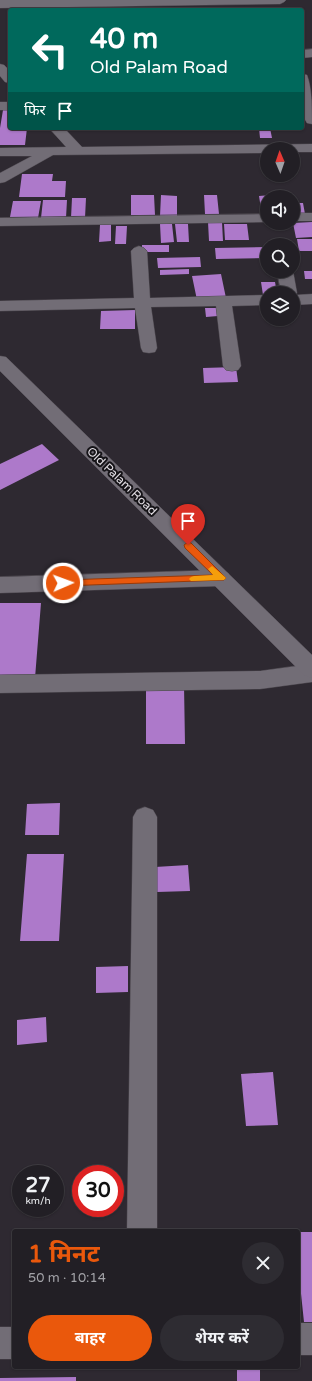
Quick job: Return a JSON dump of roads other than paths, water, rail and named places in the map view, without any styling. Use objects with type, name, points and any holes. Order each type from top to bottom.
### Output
[{"type":"street","points":[[0,4],[231,5],[280,0]]},
{"type":"street","points":[[2,61],[8,74]]},
{"type":"street","points":[[305,100],[312,120]]},
{"type":"street","points":[[58,130],[78,151]]},
{"type":"street","points":[[0,152],[312,148]]},
{"type":"street","points":[[0,179],[51,151]]},
{"type":"street","points":[[300,217],[312,217]]},
{"type":"street","points":[[0,222],[260,218]]},
{"type":"street","points":[[139,251],[142,303],[150,348]]},
{"type":"street","points":[[300,300],[312,299]]},
{"type":"street","points":[[0,306],[260,300]]},
{"type":"street","points":[[223,301],[232,366]]},
{"type":"street","name":"Old Palam Road","points":[[0,361],[312,669]]},
{"type":"street","points":[[0,585],[221,578]]},
{"type":"street","points":[[0,684],[260,680],[312,673]]},
{"type":"street","points":[[142,1229],[145,817]]},
{"type":"street","points":[[300,1339],[312,1339]]},
{"type":"street","points":[[0,1343],[12,1343]]}]
